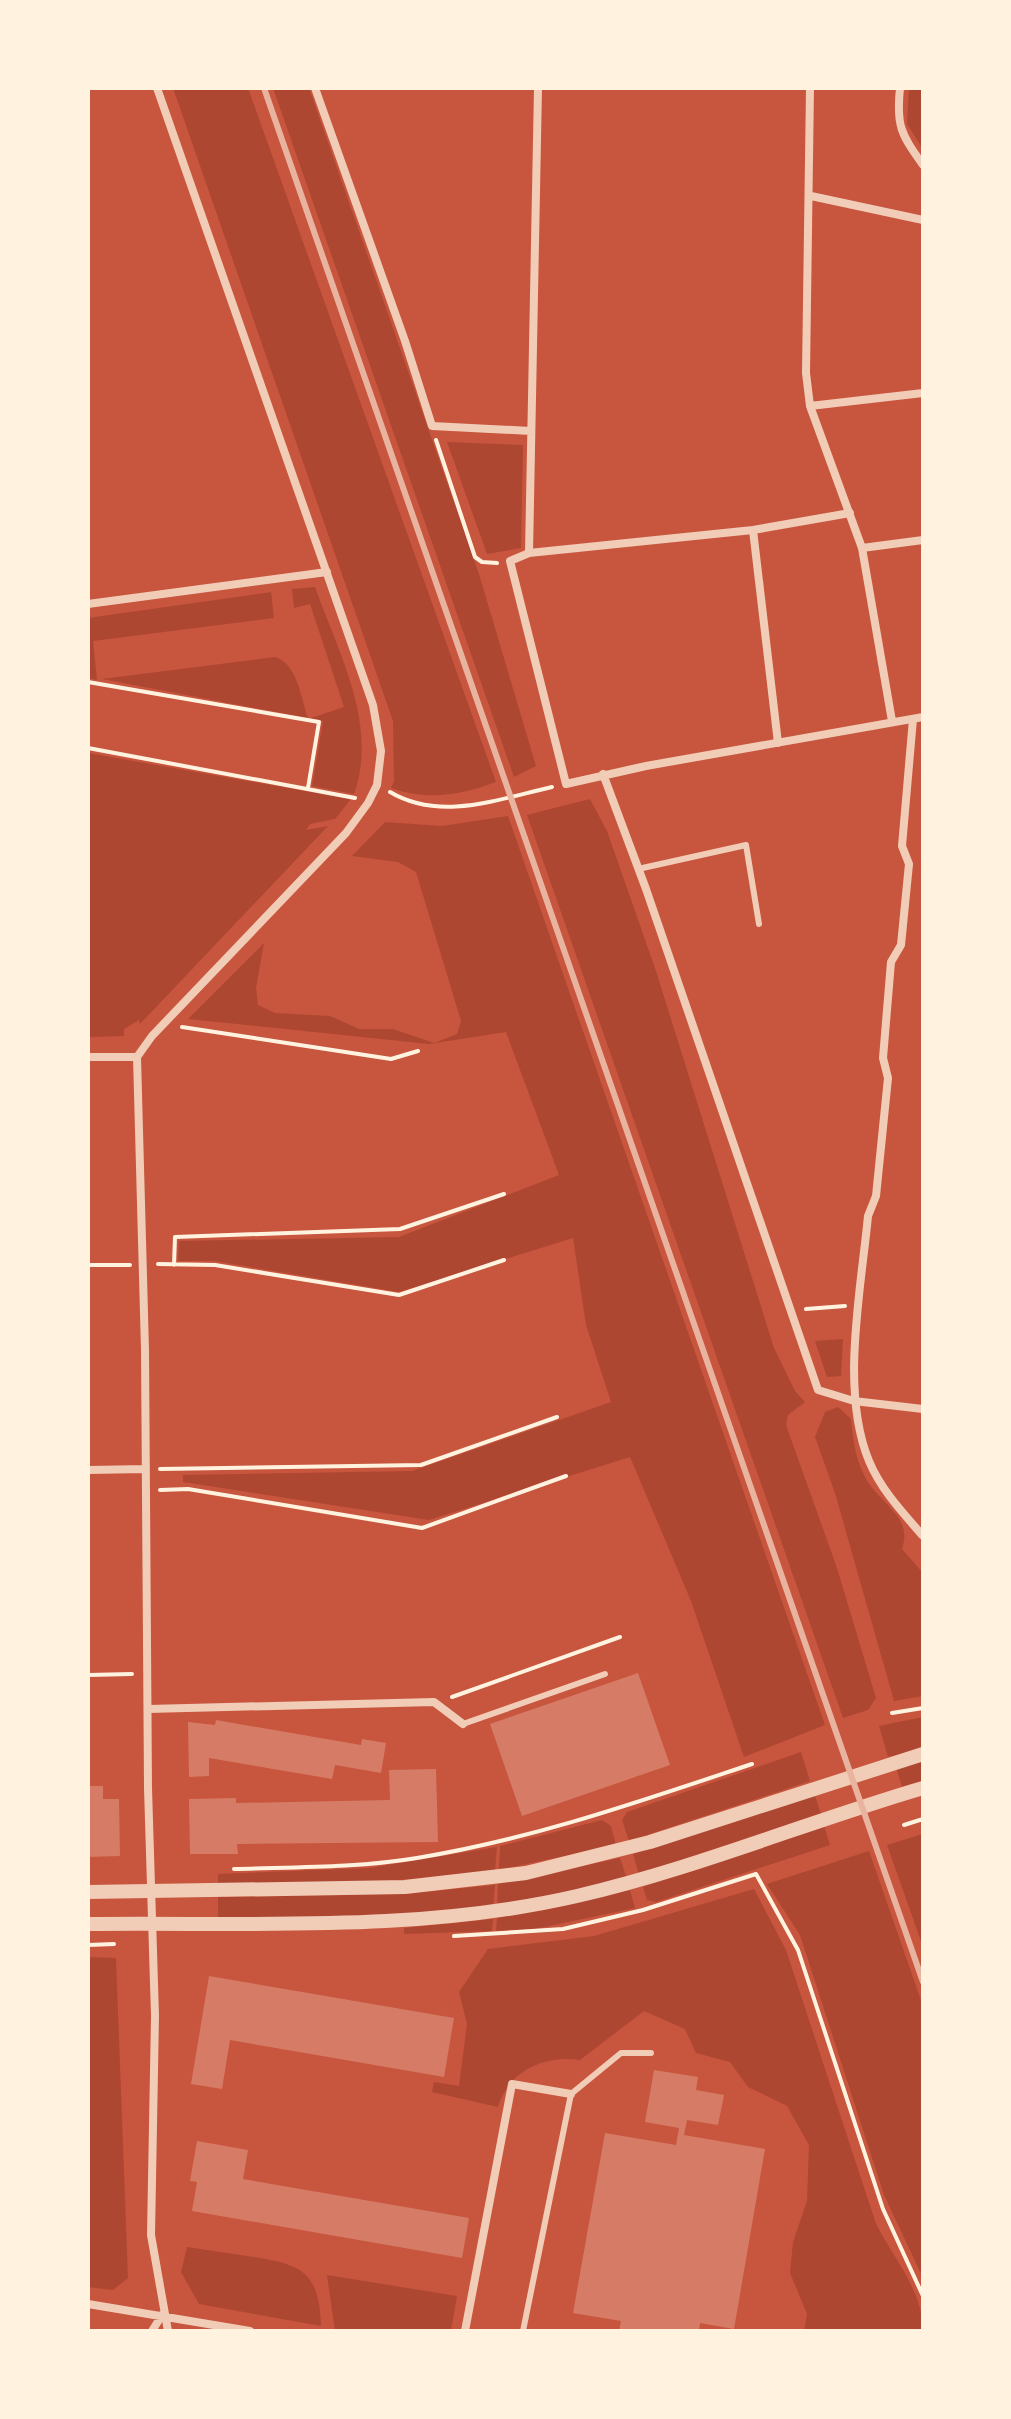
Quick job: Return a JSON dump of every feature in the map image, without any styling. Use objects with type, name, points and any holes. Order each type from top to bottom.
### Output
[{"type":"street","points":[[157,88],[327,572],[377,720],[381,751],[377,785],[346,833],[164,1024],[137,1057],[144,1264],[147,1674],[154,1924],[156,2096],[151,2235],[162,2315],[168,2331]]},
{"type":"street","points":[[315,88],[432,426],[531,431]]},
{"type":"street","points":[[529,553],[538,88]]},
{"type":"street","points":[[810,88],[811,196],[807,303],[810,406],[862,548],[892,721]]},
{"type":"street","points":[[900,88],[897,118],[901,133],[923,165]]},
{"type":"street","points":[[811,196],[923,220]]},
{"type":"street","points":[[810,406],[923,393]]},
{"type":"street","points":[[850,513],[753,530],[529,553],[510,561],[566,784],[603,774],[918,718],[902,846],[909,864],[901,945],[891,962],[883,1058],[888,1078],[876,1196],[868,1216],[854,1401],[869,1461],[891,1499],[923,1536]]},
{"type":"street","points":[[753,530],[778,743]]},
{"type":"street","points":[[862,548],[923,540]]},
{"type":"street","points":[[88,604],[327,572]]},
{"type":"street","points":[[603,774],[818,1390],[854,1401],[923,1409]]},
{"type":"street","points":[[88,1057],[137,1057]]},
{"type":"street","points":[[88,1470],[146,1469]]},
{"type":"street","points":[[148,1709],[434,1702],[463,1724]]},
{"type":"street","points":[[88,1892],[405,1887],[526,1873],[650,1842],[923,1754]]},
{"type":"street","points":[[88,1924],[419,1919],[495,1910],[635,1881],[822,1818],[923,1788]]},
{"type":"street","points":[[465,2331],[512,2084],[571,2094]]},
{"type":"street","points":[[88,2304],[250,2331]]},
{"type":"street","points":[[152,2331],[162,2315]]},
{"type":"lane","points":[[638,869],[746,845],[759,924]]},
{"type":"lane","points":[[463,1724],[605,1674]]},
{"type":"lane","points":[[523,2331],[571,2094],[621,2053],[651,2053]]},
{"type":"path","points":[[432,426],[475,557],[490,563],[510,561]]},
{"type":"path","points":[[88,682],[319,722],[308,788]]},
{"type":"path","points":[[88,748],[308,788],[368,803]]},
{"type":"path","points":[[377,785],[414,803],[452,809],[566,784]]},
{"type":"path","points":[[164,1024],[391,1059],[418,1051]]},
{"type":"path","points":[[174,1265],[175,1237],[400,1229],[504,1194]]},
{"type":"path","points":[[88,1265],[215,1265],[399,1295],[504,1260]]},
{"type":"path","points":[[788,1310],[860,1304]]},
{"type":"path","points":[[146,1469],[421,1465],[557,1417]]},
{"type":"path","points":[[146,1490],[188,1489],[422,1528],[566,1476]]},
{"type":"path","points":[[434,1702],[620,1637]]},
{"type":"path","points":[[88,1675],[147,1674]]},
{"type":"path","points":[[892,1713],[923,1708]]},
{"type":"path","points":[[226,1869],[415,1859],[543,1832],[752,1764]]},
{"type":"path","points":[[904,1825],[923,1819]]},
{"type":"path","points":[[643,1910],[756,1874],[798,1950],[883,2209],[923,2296]]},
{"type":"shaded area","points":[[173,88],[248,88],[496,782],[444,795],[418,794],[391,788],[394,781],[393,721]]},
{"type":"shaded area","points":[[273,88],[309,88],[479,574],[536,766],[514,777]]},
{"type":"shaded area","points":[[909,88],[923,88],[923,149],[907,124]]},
{"type":"shaded area","points":[[447,442],[523,445],[521,548],[487,554]]},
{"type":"shaded area","points":[[315,587],[344,663],[359,715],[362,742],[354,794],[312,786],[323,721],[311,718],[344,707],[310,604],[294,608],[292,589]]},
{"type":"shaded area","points":[[271,592],[274,618],[93,641],[97,680],[88,678],[88,618]]},
{"type":"shaded area","points":[[275,657],[293,674],[308,718],[102,679]]},
{"type":"shaded area","points":[[88,753],[351,799],[335,819],[310,824],[306,830],[328,826],[140,1024],[139,1020],[124,1029],[124,1036],[88,1037]]},
{"type":"shaded area","points":[[590,799],[607,831],[656,971],[774,1348],[795,1391],[805,1402],[788,1415],[786,1425],[837,1568],[876,1698],[868,1710],[843,1718],[527,815]]},
{"type":"shaded area","points":[[508,816],[825,1725],[744,1757],[691,1601],[630,1457],[429,1520],[183,1482],[183,1475],[412,1471],[611,1402],[586,1325],[573,1238],[399,1292],[214,1261],[178,1261],[179,1241],[399,1237],[559,1175],[506,1032],[429,1044],[188,1019],[264,943],[256,988],[258,1005],[275,1013],[330,1016],[359,1029],[393,1029],[434,1043],[457,1034],[461,1021],[416,872],[398,862],[352,856],[385,822],[442,826]]},
{"type":"shaded area","points":[[843,1339],[841,1376],[827,1377],[815,1341]]},
{"type":"shaded area","points":[[838,1407],[851,1419],[856,1455],[864,1475],[899,1518],[904,1537],[902,1549],[923,1573],[923,1696],[894,1701],[835,1493],[815,1437],[825,1412]]},
{"type":"shaded area","points":[[923,1717],[923,1748],[888,1757],[879,1726]]},
{"type":"shaded area","points":[[801,1752],[810,1781],[629,1841],[622,1820],[627,1812]]},
{"type":"shaded area","points":[[923,1760],[923,1781],[902,1787],[896,1767]]},
{"type":"shaded area","points":[[814,1793],[821,1814],[639,1875],[633,1854]]},
{"type":"shaded area","points":[[602,1820],[611,1826],[616,1845],[499,1870],[500,1846]]},
{"type":"shaded area","points":[[824,1826],[830,1845],[656,1902],[647,1900],[643,1887]]},
{"type":"shaded area","points":[[923,1834],[923,1947],[887,1845]]},
{"type":"shaded area","points":[[497,1847],[495,1871],[367,1883],[218,1884],[218,1874],[369,1868]]},
{"type":"shaded area","points":[[869,1851],[923,2006],[923,2278],[884,2195],[800,1935],[767,1884]]},
{"type":"shaded area","points":[[620,1858],[627,1879],[497,1907],[498,1884]]},
{"type":"shaded area","points":[[495,1885],[493,1907],[412,1915],[218,1920],[218,1897],[403,1894]]},
{"type":"shaded area","points":[[754,1889],[786,1950],[876,2224],[913,2289],[922,2316],[923,2331],[804,2331],[807,2314],[790,2273],[793,2242],[807,2201],[809,2145],[787,2106],[748,2087],[730,2062],[696,2053],[685,2029],[644,2011],[580,2060],[554,2060],[530,2068],[511,2083],[498,2107],[432,2092],[434,2082],[459,2086],[467,2024],[459,1992],[488,1949],[594,1936]]},
{"type":"shaded area","points":[[630,1890],[635,1908],[535,1929],[496,1931],[497,1918]]},
{"type":"shaded area","points":[[493,1919],[492,1931],[404,1934],[404,1928]]},
{"type":"shaded area","points":[[88,1957],[116,1958],[128,2278],[113,2290],[88,2287]]},
{"type":"shaded area","points":[[187,2247],[271,2260],[297,2268],[306,2275],[317,2294],[321,2326],[199,2304],[181,2272]]},
{"type":"shaded area","points":[[327,2275],[457,2296],[451,2331],[335,2331]]},
{"type":"building","points":[[638,1673],[670,1765],[522,1816],[490,1724]]},
{"type":"building","points":[[216,1720],[361,1745],[362,1739],[386,1743],[381,1773],[335,1765],[332,1779],[209,1758],[209,1776],[189,1777],[188,1722],[215,1725]]},
{"type":"building","points":[[436,1769],[438,1842],[237,1844],[238,1854],[190,1854],[189,1799],[236,1798],[236,1803],[390,1800],[389,1770]]},
{"type":"building","points":[[88,1786],[103,1786],[103,1799],[119,1799],[120,1856],[88,1857]]},
{"type":"building","points":[[209,1976],[454,2018],[444,2077],[230,2040],[222,2089],[191,2084]]},
{"type":"building","points":[[654,2070],[698,2077],[696,2090],[724,2095],[718,2125],[687,2120],[684,2135],[765,2149],[734,2329],[700,2323],[699,2331],[619,2331],[621,2321],[573,2313],[605,2133],[676,2145],[679,2128],[645,2122]]},
{"type":"building","points":[[197,2141],[248,2150],[243,2179],[469,2218],[462,2258],[192,2211],[197,2182],[190,2181]]},
{"type":"railway","points":[[264,88],[923,1982]]}]
